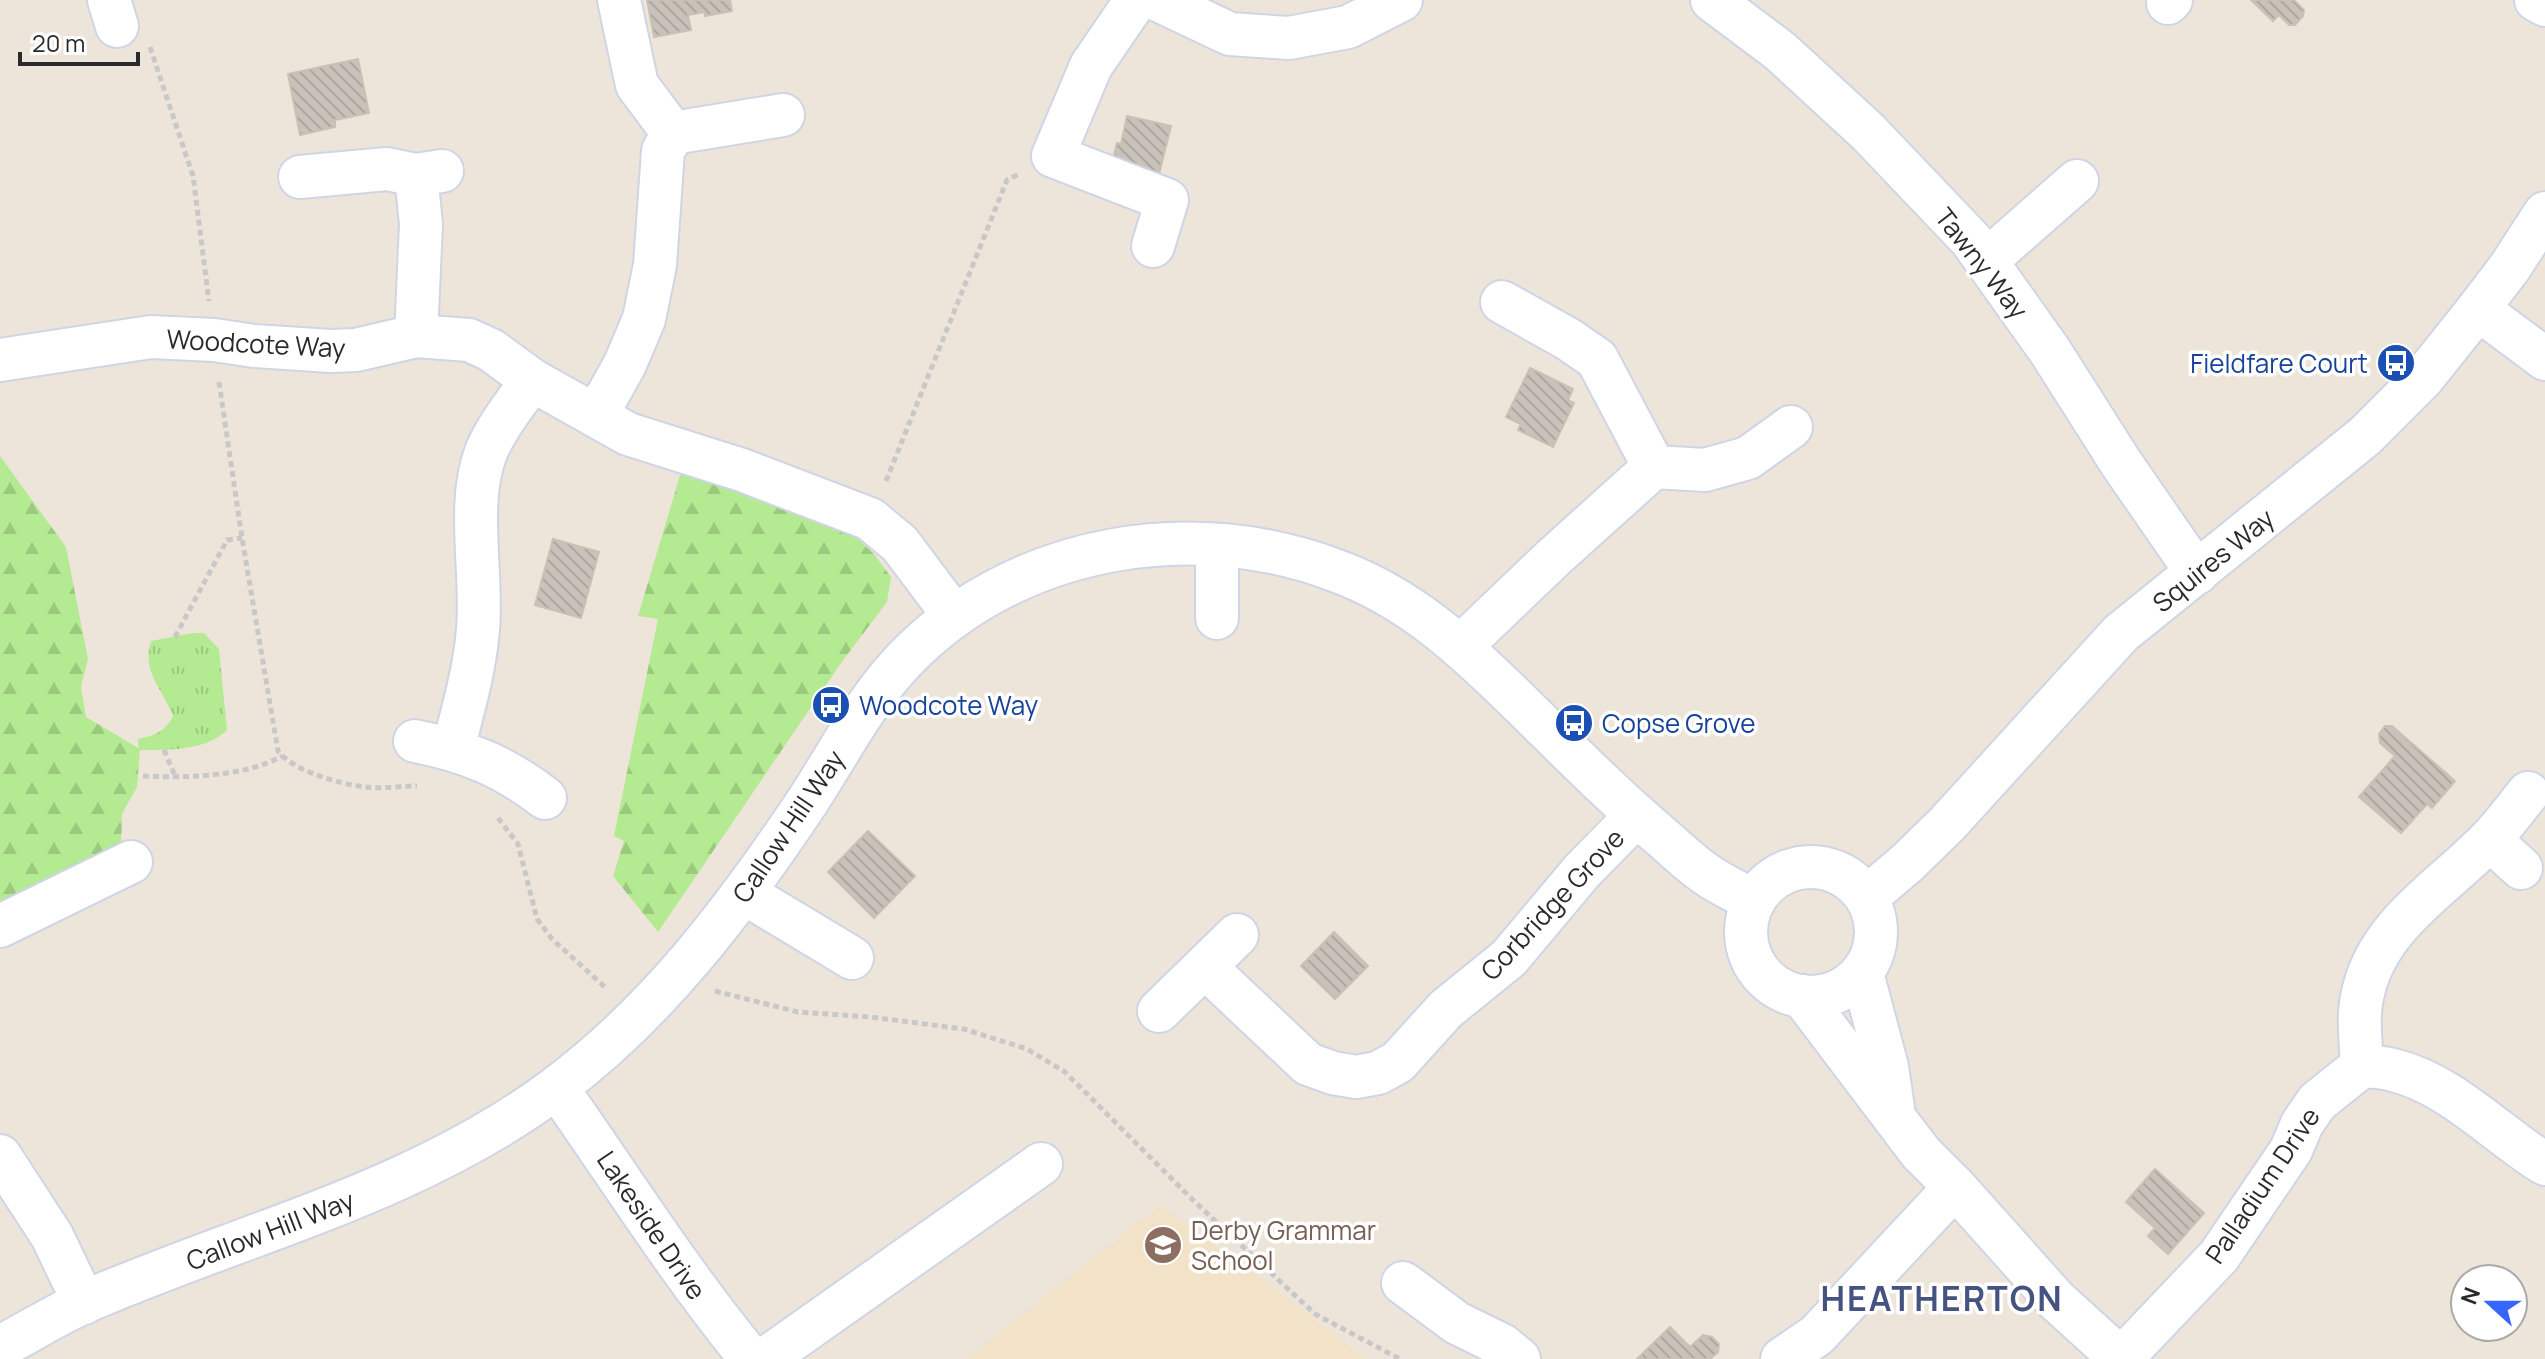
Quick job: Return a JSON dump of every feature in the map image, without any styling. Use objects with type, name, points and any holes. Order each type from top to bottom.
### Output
[{"type":"street","points":[[619,0],[637,85],[673,133]]},
{"type":"street","points":[[1136,0],[1091,66],[1053,156],[1167,200],[1153,246]]},
{"type":"street","points":[[1158,0],[1230,34],[1289,38],[1348,27],[1401,0]]},
{"type":"street","name":"Tawny Way","points":[[1712,0],[1780,51],[1868,132],[1971,240],[2050,351],[2121,463],[2197,573]]},
{"type":"street","points":[[2536,0],[2545,5]]},
{"type":"street","points":[[673,133],[783,115]]},
{"type":"street","points":[[596,416],[625,364],[644,319],[655,265],[663,151],[673,133]]},
{"type":"street","points":[[300,177],[387,169],[429,173],[421,224],[416,336]]},
{"type":"street","points":[[1986,261],[2077,181]]},
{"type":"street","name":"Squires Way","points":[[1867,897],[1947,824],[2121,633],[2365,436],[2423,378],[2510,267],[2545,213]]},
{"type":"street","points":[[1502,302],[1597,359],[1654,467]]},
{"type":"street","points":[[2478,309],[2545,359]]},
{"type":"street","name":"Woodcote Way","points":[[0,360],[151,337],[331,351],[356,350],[416,336],[469,340],[491,350],[532,380],[628,434],[742,470],[870,519],[900,544],[954,616]]},
{"type":"street","points":[[532,380],[486,453],[478,484],[478,629],[467,698],[451,750],[518,777],[545,798]]},
{"type":"street","points":[[1461,646],[1654,467],[1705,470],[1748,458],[1791,427]]},
{"type":"street","name":"Callow Hill Way","points":[[0,1347],[84,1303],[396,1181],[490,1134],[557,1088],[635,1020],[705,946],[806,804],[869,704],[913,651],[973,603],[1025,577],[1099,552],[1167,543],[1217,545],[1275,553],[1334,569],[1383,592],[1418,612],[1461,646],[1636,816],[1706,874],[1754,901]]},
{"type":"street","points":[[1217,545],[1217,618]]},
{"type":"street","points":[[2528,793],[2490,840],[2385,940],[2372,964],[2362,994],[2362,1066],[2393,1070],[2450,1095],[2545,1164]]},
{"type":"street","name":"Corbridge Grove","points":[[1205,967],[1308,1064],[1356,1077],[1378,1073],[1398,1062],[1446,1009],[1509,958],[1582,871],[1636,816]]},
{"type":"street","points":[[2490,840],[2521,868]]},
{"type":"street","points":[[0,926],[131,862]]},
{"type":"street","points":[[1808,866],[1835,871],[1849,878],[1867,897],[1877,930],[1871,958],[1862,973],[1837,992],[1815,997],[1802,996],[1775,986],[1762,975],[1752,959],[1746,933],[1754,901],[1772,880],[1791,869],[1808,866]]},
{"type":"street","points":[[744,893],[852,958]]},
{"type":"street","points":[[1159,1011],[1237,935]]},
{"type":"street","points":[[1862,973],[1887,1067],[1895,1118]]},
{"type":"street","points":[[1802,996],[1921,1153],[2056,1300],[2121,1359]]},
{"type":"street","name":"Palladium Drive","points":[[2121,1359],[2219,1256],[2291,1150],[2302,1124],[2317,1102],[2362,1066]]},
{"type":"street","name":"Lakeside Drive","points":[[557,1088],[640,1205],[684,1274],[751,1359]]},
{"type":"street","points":[[0,1156],[52,1236],[84,1303]]},
{"type":"street","points":[[765,1359],[1041,1164]]},
{"type":"street","points":[[1782,1359],[1817,1335],[1955,1187]]},
{"type":"street","points":[[1403,1283],[1457,1323],[1502,1345],[1519,1359]]},
{"type":"path","points":[[125,22],[193,176],[225,437],[278,751],[287,762],[336,781],[367,787],[424,787]]},
{"type":"path","points":[[870,519],[1007,180],[1053,156]]},
{"type":"path","points":[[175,637],[227,540],[242,538]]},
{"type":"path","points":[[164,750],[176,778]]},
{"type":"path","points":[[143,776],[176,778],[257,768],[282,756]]},
{"type":"path","points":[[491,811],[518,844],[537,919],[552,939],[610,992],[619,983]]},
{"type":"shaded area","name":"Derby Grammar School","points":[[1160,1205],[1270,1285],[1367,1359],[967,1359]]},
{"type":"green space","points":[[0,456],[66,547],[88,659],[81,687],[86,717],[140,749],[137,787],[122,814],[121,848],[83,870],[0,901]]},
{"type":"green space","points":[[682,469],[845,526],[874,554],[891,577],[887,602],[841,663],[658,932],[613,876],[624,841],[614,836],[658,619],[638,616]]},
{"type":"green space","points":[[204,633],[219,649],[227,730],[198,746],[139,750],[138,739],[159,732],[173,716],[151,671],[151,641]]},
{"type":"building","points":[[647,0],[730,0],[732,11],[705,16],[705,12],[688,15],[691,30],[654,37]]},
{"type":"building","points":[[2251,0],[2294,0],[2304,10],[2303,16],[2295,25],[2289,25],[2279,15],[2273,21]]},
{"type":"building","points":[[358,59],[369,113],[335,120],[335,127],[300,135],[288,74]]},
{"type":"building","points":[[1127,116],[1171,126],[1158,178],[1111,167],[1117,143],[1121,144]]},
{"type":"building","points":[[1530,368],[1573,389],[1568,400],[1574,403],[1553,447],[1518,430],[1521,424],[1506,417]]},
{"type":"building","points":[[553,539],[599,552],[581,618],[535,605]]},
{"type":"building","points":[[2385,726],[2392,726],[2455,781],[2432,808],[2427,804],[2401,833],[2359,797],[2395,756],[2380,743],[2379,734]]},
{"type":"building","points":[[868,831],[915,876],[874,918],[828,872]]},
{"type":"building","points":[[1334,932],[1368,966],[1335,999],[1301,966]]},
{"type":"building","points":[[2155,1169],[2204,1213],[2168,1254],[2148,1236],[2155,1228],[2126,1202]]},
{"type":"building","points":[[1670,1327],[1690,1347],[1703,1335],[1712,1337],[1719,1344],[1718,1352],[1710,1359],[1637,1359]]},
{"type":"place","name":"Fieldfare Court","points":[[2396,363]]},
{"type":"place","name":"Woodcote Way","points":[[831,705]]},
{"type":"place","name":"Copse Grove","points":[[1574,723]]},
{"type":"place","name":"Derby Grammar School","points":[[1163,1245]]},
{"type":"district","name":"HEATHERTON","points":[[1942,1298]]}]
